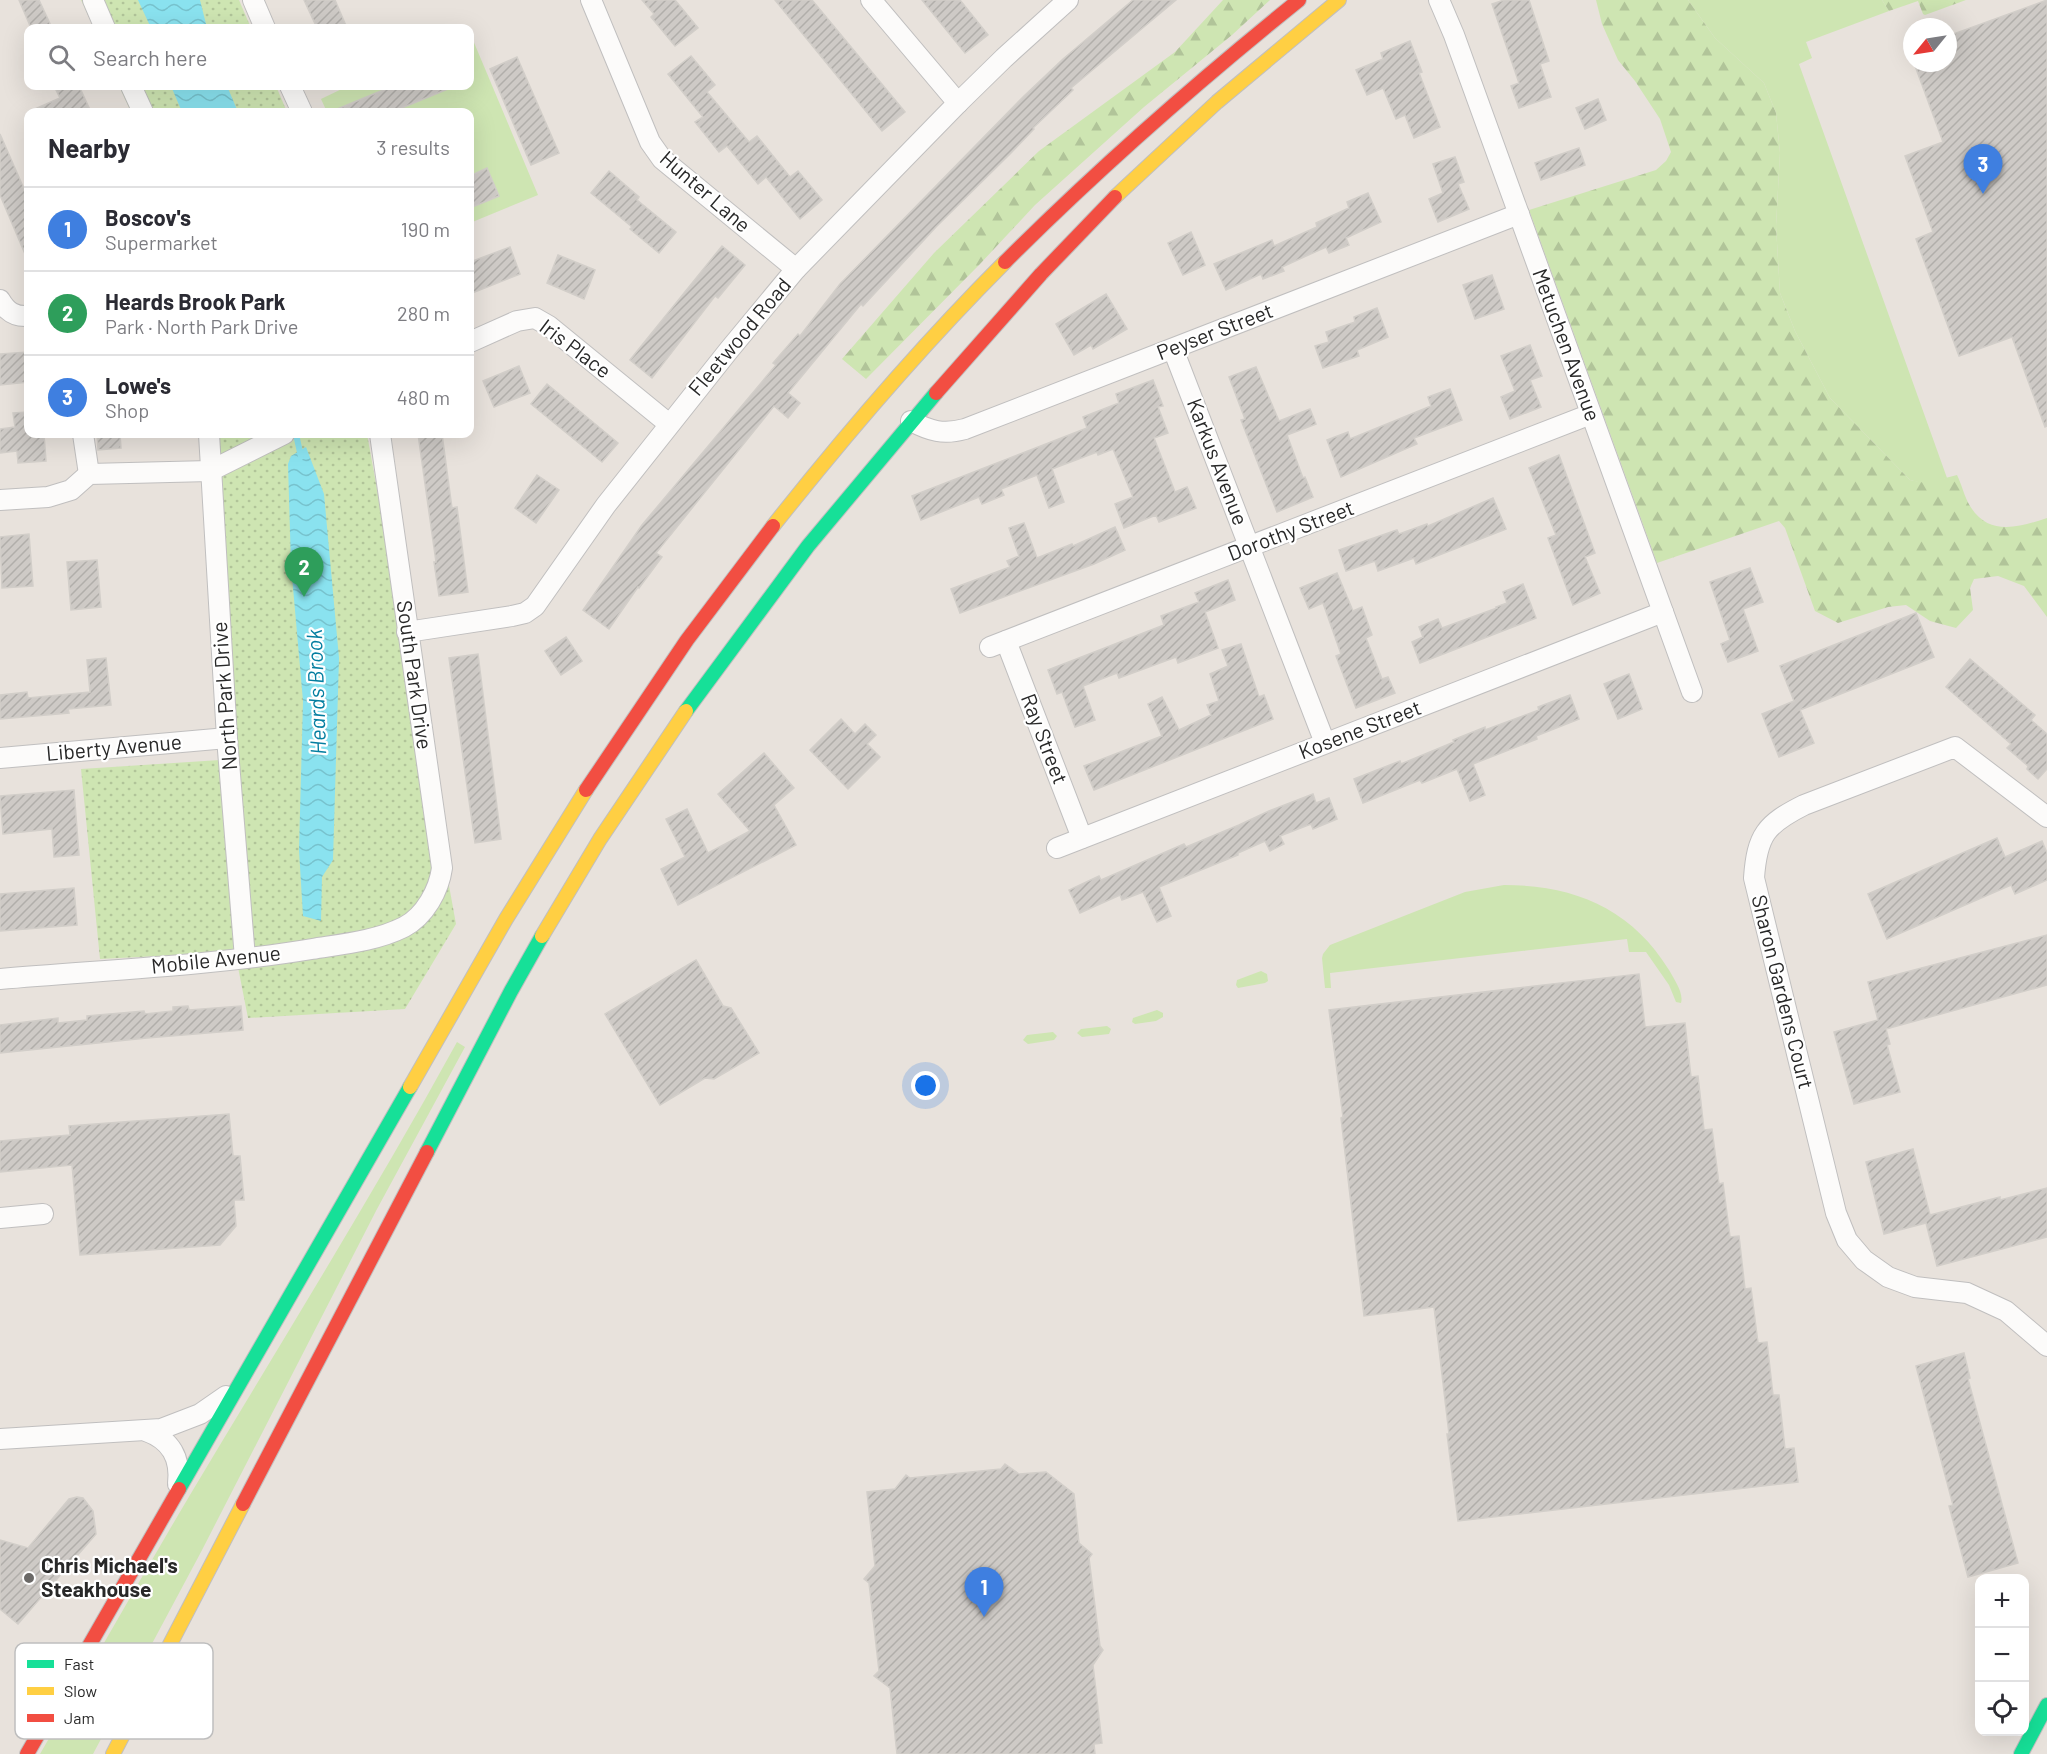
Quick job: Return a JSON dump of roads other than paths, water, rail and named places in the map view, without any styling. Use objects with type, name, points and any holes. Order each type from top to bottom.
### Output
[{"type":"main road","points":[[90,1643],[552,844],[667,669],[750,556],[792,501],[875,403],[1026,240],[1154,121],[1299,0]]},
{"type":"main road","points":[[171,1643],[478,1052],[580,870],[655,755],[737,639],[822,529],[911,421],[1041,274],[1114,197],[1202,116],[1339,0]]},
{"type":"main road","points":[[175,1643],[181,1623]]},
{"type":"main road","points":[[2022,1754],[2047,1705]]},
{"type":"main road","points":[[27,1754],[36,1739]]},
{"type":"main road","points":[[113,1754],[121,1739]]},
{"type":"street","points":[[93,0],[103,24]]},
{"type":"street","points":[[253,0],[263,24]]},
{"type":"street","name":"Hunter Lane","points":[[591,0],[650,142],[662,159],[796,269]]},
{"type":"street","points":[[871,0],[958,103]]},
{"type":"street","name":"Fleetwood Road","points":[[407,632],[512,616],[525,613],[535,606],[606,505],[796,269],[1004,57],[1068,0]]},
{"type":"street","name":"Metuchen Avenue","points":[[1439,0],[1454,35],[1692,692]]},
{"type":"street","points":[[133,90],[141,108]]},
{"type":"street","points":[[292,90],[300,108]]},
{"type":"street","name":"Peyser Street","points":[[911,421],[934,432],[953,432],[1519,214]]},
{"type":"street","points":[[0,300],[14,315],[24,316]]},
{"type":"street","name":"Iris Place","points":[[474,340],[517,321],[535,318],[549,326],[669,424]]},
{"type":"street","name":"Karkus Avenue","points":[[1173,349],[1325,743]]},
{"type":"street","name":"Dorothy Street","points":[[998,644],[1591,414]]},
{"type":"street","points":[[84,438],[89,474]]},
{"type":"street","name":"North Park Drive","points":[[209,438],[227,738],[245,958]]},
{"type":"street","points":[[0,500],[48,497],[71,490],[89,474],[210,471],[276,438]]},
{"type":"street","name":"South Park Drive","points":[[381,438],[442,868],[440,882],[423,911]]},
{"type":"street","name":"Kosene Street","points":[[1057,848],[1663,612]]},
{"type":"street","name":"Ray Street","points":[[998,644],[1082,838]]},
{"type":"street","name":"Liberty Avenue","points":[[0,758],[227,738]]},
{"type":"street","name":"Sharon Gardens Court","points":[[2044,1338],[2006,1311],[1967,1293],[1915,1287],[1888,1277],[1864,1260],[1847,1240],[1836,1213],[1754,878],[1756,851],[1766,832],[1784,815],[1804,805],[1955,747],[2047,818]]},
{"type":"street","name":"Mobile Avenue","points":[[0,979],[291,952],[382,936],[406,926],[423,911]]},
{"type":"street","points":[[0,1218],[44,1214]]},
{"type":"street","points":[[0,1439],[146,1431],[173,1426],[200,1414],[238,1385]]},
{"type":"street","points":[[146,1431],[163,1438],[175,1454],[179,1473],[178,1490]]},
{"type":"water","points":[[138,0],[200,0],[206,24],[149,24]]},
{"type":"water","points":[[173,90],[229,90],[236,108],[180,108]]},
{"type":"water","points":[[306,447],[324,494],[339,658],[333,860],[322,877],[321,921],[303,916],[299,850],[303,701],[291,565],[288,464],[291,456]]},
{"type":"waterway","name":"Heards Brook","points":[[297,438],[301,457]]},
{"type":"place","name":"Lowe's","points":[[1983,194]]},
{"type":"place","name":"Heards Brook Park","points":[[304,597]]},
{"type":"place","name":"Chris Michael's Steakhouse","points":[[29,1578]]},
{"type":"place","name":"Boscov's","points":[[984,1617]]}]
